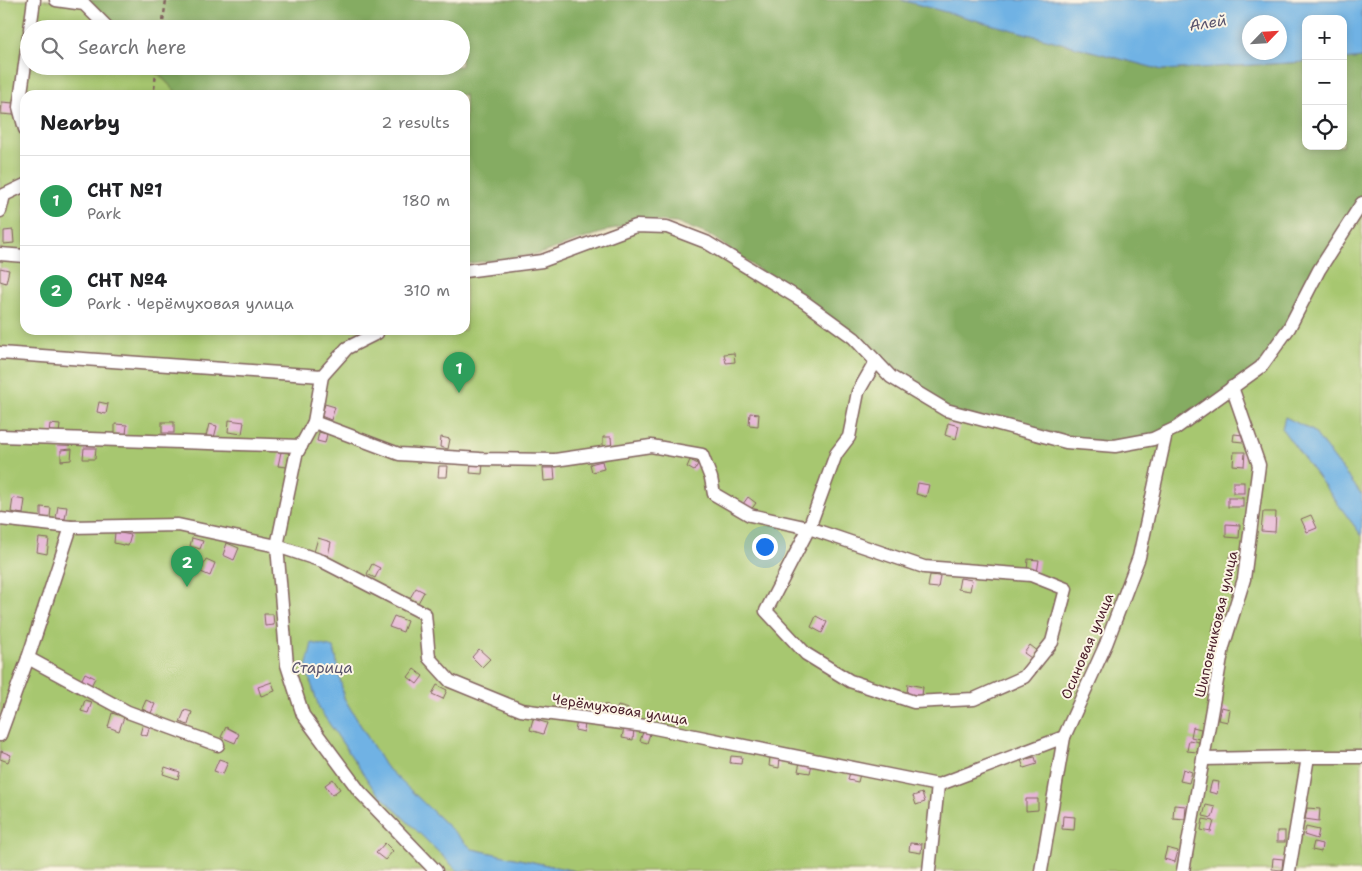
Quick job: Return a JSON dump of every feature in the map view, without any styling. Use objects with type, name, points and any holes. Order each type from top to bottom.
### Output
[{"type":"street","points":[[31,20],[34,0]]},
{"type":"street","points":[[56,0],[84,4],[100,20]]},
{"type":"street","points":[[21,90],[24,75]]},
{"type":"street","points":[[0,211],[4,195],[20,187]]},
{"type":"street","points":[[470,270],[542,262],[636,226],[667,227],[706,242],[803,301],[854,338],[891,377],[946,410],[1066,442],[1115,446],[1153,439],[1176,428],[1261,366],[1288,328],[1319,270],[1362,203]]},
{"type":"street","points":[[0,254],[20,256]]},
{"type":"street","points":[[372,335],[347,348],[322,376],[314,422],[296,456],[278,546],[287,665],[303,715],[360,792],[436,871]]},
{"type":"street","points":[[0,353],[322,376]]},
{"type":"street","points":[[314,422],[399,454],[480,459],[555,460],[651,446],[702,455],[711,478],[714,494],[750,515],[809,528],[924,567],[1031,576],[1066,589],[1052,642],[1024,677],[974,698],[914,702],[850,680],[806,654],[766,611],[809,528],[836,454],[849,438],[858,392],[876,361]]},
{"type":"street","name":"Шиповниковая улица","points":[[1182,871],[1223,647],[1244,579],[1259,465],[1232,387]]},
{"type":"street","name":"Осиновая улица","points":[[1040,871],[1064,738],[1106,644],[1139,557],[1166,433]]},
{"type":"street","points":[[0,436],[301,446]]},
{"type":"street","points":[[0,518],[71,527],[178,525],[278,546]]},
{"type":"street","points":[[0,735],[28,658],[71,527]]},
{"type":"street","name":"Черёмуховая улица","points":[[278,546],[322,561],[425,614],[429,658],[450,680],[521,710],[645,726],[938,785]]},
{"type":"street","points":[[28,658],[128,712],[218,745]]},
{"type":"street","points":[[929,871],[938,785],[1064,738]]},
{"type":"street","points":[[1289,871],[1308,757]]},
{"type":"street","points":[[1203,759],[1362,757]]},
{"type":"path","points":[[163,20],[166,0]]},
{"type":"path","points":[[153,90],[156,75]]},
{"type":"green space","points":[[0,0],[88,0],[107,20],[20,20],[20,75],[160,75],[174,90],[20,90],[20,335],[470,335],[470,272],[542,261],[636,226],[673,232],[704,244],[803,301],[1362,203],[1362,495],[1313,431],[1285,417],[1282,429],[1362,536],[1362,871],[575,871],[472,849],[385,766],[344,698],[334,648],[306,668],[320,710],[373,788],[458,871],[0,871]]},
{"type":"green space","points":[[88,0],[901,0],[1162,70],[1302,62],[1302,150],[1347,150],[1347,60],[1362,58],[1362,203],[1261,367],[1176,428],[1115,446],[946,410],[891,377],[803,301],[711,236],[676,222],[639,220],[539,254],[470,263],[470,90],[174,90],[160,75],[470,75],[470,20],[107,20]]},
{"type":"water","name":"Алей","points":[[901,0],[1362,0],[1362,58],[1347,60],[1347,15],[1302,15],[1302,62],[1162,70]]},
{"type":"water","points":[[1285,417],[1313,431],[1362,495],[1362,536],[1282,429]]},
{"type":"water","name":"Старица","points":[[312,643],[334,648],[344,698],[385,766],[472,849],[575,871],[458,871],[373,788],[320,710],[306,668]]},
{"type":"building","points":[[2,102],[14,103],[13,115],[1,114]]},
{"type":"building","points":[[13,230],[14,243],[4,244],[4,231]]},
{"type":"building","points":[[0,268],[9,270],[6,283],[0,281]]},
{"type":"building","points":[[734,353],[735,362],[726,363],[724,354]]},
{"type":"building","points":[[99,402],[108,404],[106,414],[97,412]]},
{"type":"building","points":[[325,404],[335,407],[331,420],[321,416]]},
{"type":"building","points":[[750,413],[759,414],[758,426],[749,425]]},
{"type":"building","points":[[229,420],[244,422],[242,434],[228,432]]},
{"type":"building","points":[[162,422],[174,422],[174,433],[162,433]]},
{"type":"building","points":[[948,423],[959,426],[956,439],[945,435]]},
{"type":"building","points":[[50,424],[60,425],[59,434],[49,432]]},
{"type":"building","points":[[115,424],[127,425],[126,435],[115,435]]},
{"type":"building","points":[[209,424],[217,426],[214,438],[206,436]]},
{"type":"building","points":[[319,432],[327,434],[325,443],[317,441]]},
{"type":"building","points":[[1234,434],[1243,435],[1243,442],[1233,441]]},
{"type":"building","points":[[441,437],[450,439],[448,449],[440,447]]},
{"type":"building","points":[[603,437],[611,437],[612,449],[603,449]]},
{"type":"building","points":[[84,448],[96,448],[95,459],[83,459]]},
{"type":"building","points":[[72,449],[71,460],[61,461],[61,450]]},
{"type":"building","points":[[281,452],[289,453],[287,467],[278,466]]},
{"type":"building","points":[[1234,452],[1245,452],[1244,466],[1233,465]]},
{"type":"building","points":[[690,460],[698,464],[694,471],[687,467]]},
{"type":"building","points":[[602,461],[604,469],[592,472],[590,464]]},
{"type":"building","points":[[471,464],[483,464],[482,474],[470,473]]},
{"type":"building","points":[[439,466],[448,466],[447,477],[438,477]]},
{"type":"building","points":[[543,468],[554,468],[555,480],[544,481]]},
{"type":"building","points":[[1233,482],[1244,482],[1244,493],[1233,493]]},
{"type":"building","points":[[918,483],[929,485],[926,497],[916,494]]},
{"type":"building","points":[[748,497],[756,503],[751,510],[743,504]]},
{"type":"building","points":[[13,498],[25,500],[23,514],[11,512]]},
{"type":"building","points":[[1228,498],[1243,498],[1243,507],[1228,507]]},
{"type":"building","points":[[58,506],[67,507],[65,519],[56,518]]},
{"type":"building","points":[[41,507],[51,508],[50,518],[41,517]]},
{"type":"building","points":[[1263,512],[1276,512],[1275,532],[1261,531]]},
{"type":"building","points":[[1311,515],[1317,528],[1307,532],[1301,519]]},
{"type":"building","points":[[1226,524],[1240,525],[1239,538],[1226,537]]},
{"type":"building","points":[[115,532],[131,535],[128,546],[114,543]]},
{"type":"building","points":[[39,538],[49,539],[47,554],[37,552]]},
{"type":"building","points":[[192,538],[203,541],[200,549],[190,546]]},
{"type":"building","points":[[318,538],[331,542],[328,556],[314,552]]},
{"type":"building","points":[[227,543],[239,548],[234,560],[223,555]]},
{"type":"building","points":[[1230,556],[1238,557],[1238,567],[1229,566]]},
{"type":"building","points":[[206,559],[215,563],[210,576],[201,572]]},
{"type":"building","points":[[1028,559],[1039,560],[1037,573],[1027,572]]},
{"type":"building","points":[[372,564],[380,568],[375,578],[367,574]]},
{"type":"building","points":[[930,575],[940,576],[938,588],[928,587]]},
{"type":"building","points":[[960,578],[972,580],[970,591],[958,589]]},
{"type":"building","points":[[416,588],[424,592],[418,603],[410,598]]},
{"type":"building","points":[[264,614],[273,614],[274,625],[265,626]]},
{"type":"building","points":[[394,616],[407,621],[403,632],[389,627]]},
{"type":"building","points":[[816,616],[827,622],[822,633],[811,627]]},
{"type":"building","points":[[1214,622],[1223,623],[1221,634],[1212,632]]},
{"type":"building","points":[[1030,645],[1039,652],[1034,660],[1024,653]]},
{"type":"building","points":[[479,649],[490,659],[482,667],[472,657]]},
{"type":"building","points":[[414,669],[423,676],[417,684],[408,677]]},
{"type":"building","points":[[85,673],[95,678],[90,688],[80,683]]},
{"type":"building","points":[[272,682],[275,691],[261,696],[258,687]]},
{"type":"building","points":[[908,684],[923,687],[922,696],[907,694]]},
{"type":"building","points":[[437,685],[447,690],[443,699],[432,694]]},
{"type":"building","points":[[565,699],[575,701],[573,711],[562,708]]},
{"type":"building","points":[[85,700],[92,702],[88,713],[81,711]]},
{"type":"building","points":[[146,700],[155,704],[151,713],[142,709]]},
{"type":"building","points":[[596,704],[608,705],[607,714],[596,713]]},
{"type":"building","points":[[618,706],[629,709],[626,718],[615,715]]},
{"type":"building","points":[[1221,707],[1230,709],[1228,722],[1218,720]]},
{"type":"building","points":[[185,710],[192,712],[188,725],[180,722]]},
{"type":"building","points":[[112,713],[124,717],[119,731],[108,727]]},
{"type":"building","points":[[533,719],[547,723],[543,734],[530,730]]},
{"type":"building","points":[[577,721],[585,723],[584,732],[575,730]]},
{"type":"building","points":[[143,723],[150,725],[147,736],[140,734]]},
{"type":"building","points":[[226,727],[239,734],[235,743],[221,737]]},
{"type":"building","points":[[624,727],[634,728],[633,740],[622,738]]},
{"type":"building","points":[[1193,727],[1201,729],[1199,739],[1191,737]]},
{"type":"building","points":[[643,732],[650,734],[647,743],[640,741]]},
{"type":"building","points":[[1189,740],[1199,742],[1197,752],[1187,751]]},
{"type":"building","points":[[1,751],[11,755],[8,762],[0,759]]},
{"type":"building","points":[[731,756],[742,757],[741,764],[730,763]]},
{"type":"building","points":[[770,757],[780,758],[779,768],[769,766]]},
{"type":"building","points":[[1035,757],[1037,764],[1024,768],[1021,760]]},
{"type":"building","points":[[219,759],[228,762],[223,774],[214,771]]},
{"type":"building","points":[[800,762],[812,764],[810,773],[798,771]]},
{"type":"building","points":[[165,767],[180,772],[178,779],[163,774]]},
{"type":"building","points":[[1183,769],[1192,772],[1189,783],[1180,781]]},
{"type":"building","points":[[850,772],[860,774],[858,782],[848,780]]},
{"type":"building","points":[[333,779],[340,789],[332,795],[325,785]]},
{"type":"building","points":[[1212,781],[1219,782],[1217,794],[1209,792]]},
{"type":"building","points":[[922,793],[925,802],[916,805],[913,796]]},
{"type":"building","points":[[1026,799],[1038,799],[1038,810],[1026,811]]},
{"type":"building","points":[[1174,805],[1186,806],[1185,819],[1173,818]]},
{"type":"building","points":[[1206,805],[1215,807],[1212,818],[1203,816]]},
{"type":"building","points":[[1307,808],[1320,809],[1319,821],[1305,819]]},
{"type":"building","points":[[1063,816],[1075,817],[1074,830],[1062,829]]},
{"type":"building","points":[[1203,819],[1214,821],[1211,832],[1201,830]]},
{"type":"building","points":[[1306,827],[1319,830],[1317,839],[1304,835]]},
{"type":"building","points":[[1277,831],[1285,831],[1285,842],[1277,842]]},
{"type":"building","points":[[1314,842],[1322,844],[1321,852],[1312,850]]},
{"type":"building","points":[[385,843],[393,851],[385,860],[376,853]]},
{"type":"building","points":[[910,843],[922,844],[921,853],[909,851]]},
{"type":"building","points":[[1167,848],[1178,851],[1175,862],[1164,859]]},
{"type":"building","points":[[1273,858],[1283,859],[1282,870],[1272,869]]},
{"type":"place","name":"СНТ №1","points":[[459,393]]},
{"type":"place","name":"СНТ №4","points":[[187,587]]}]
